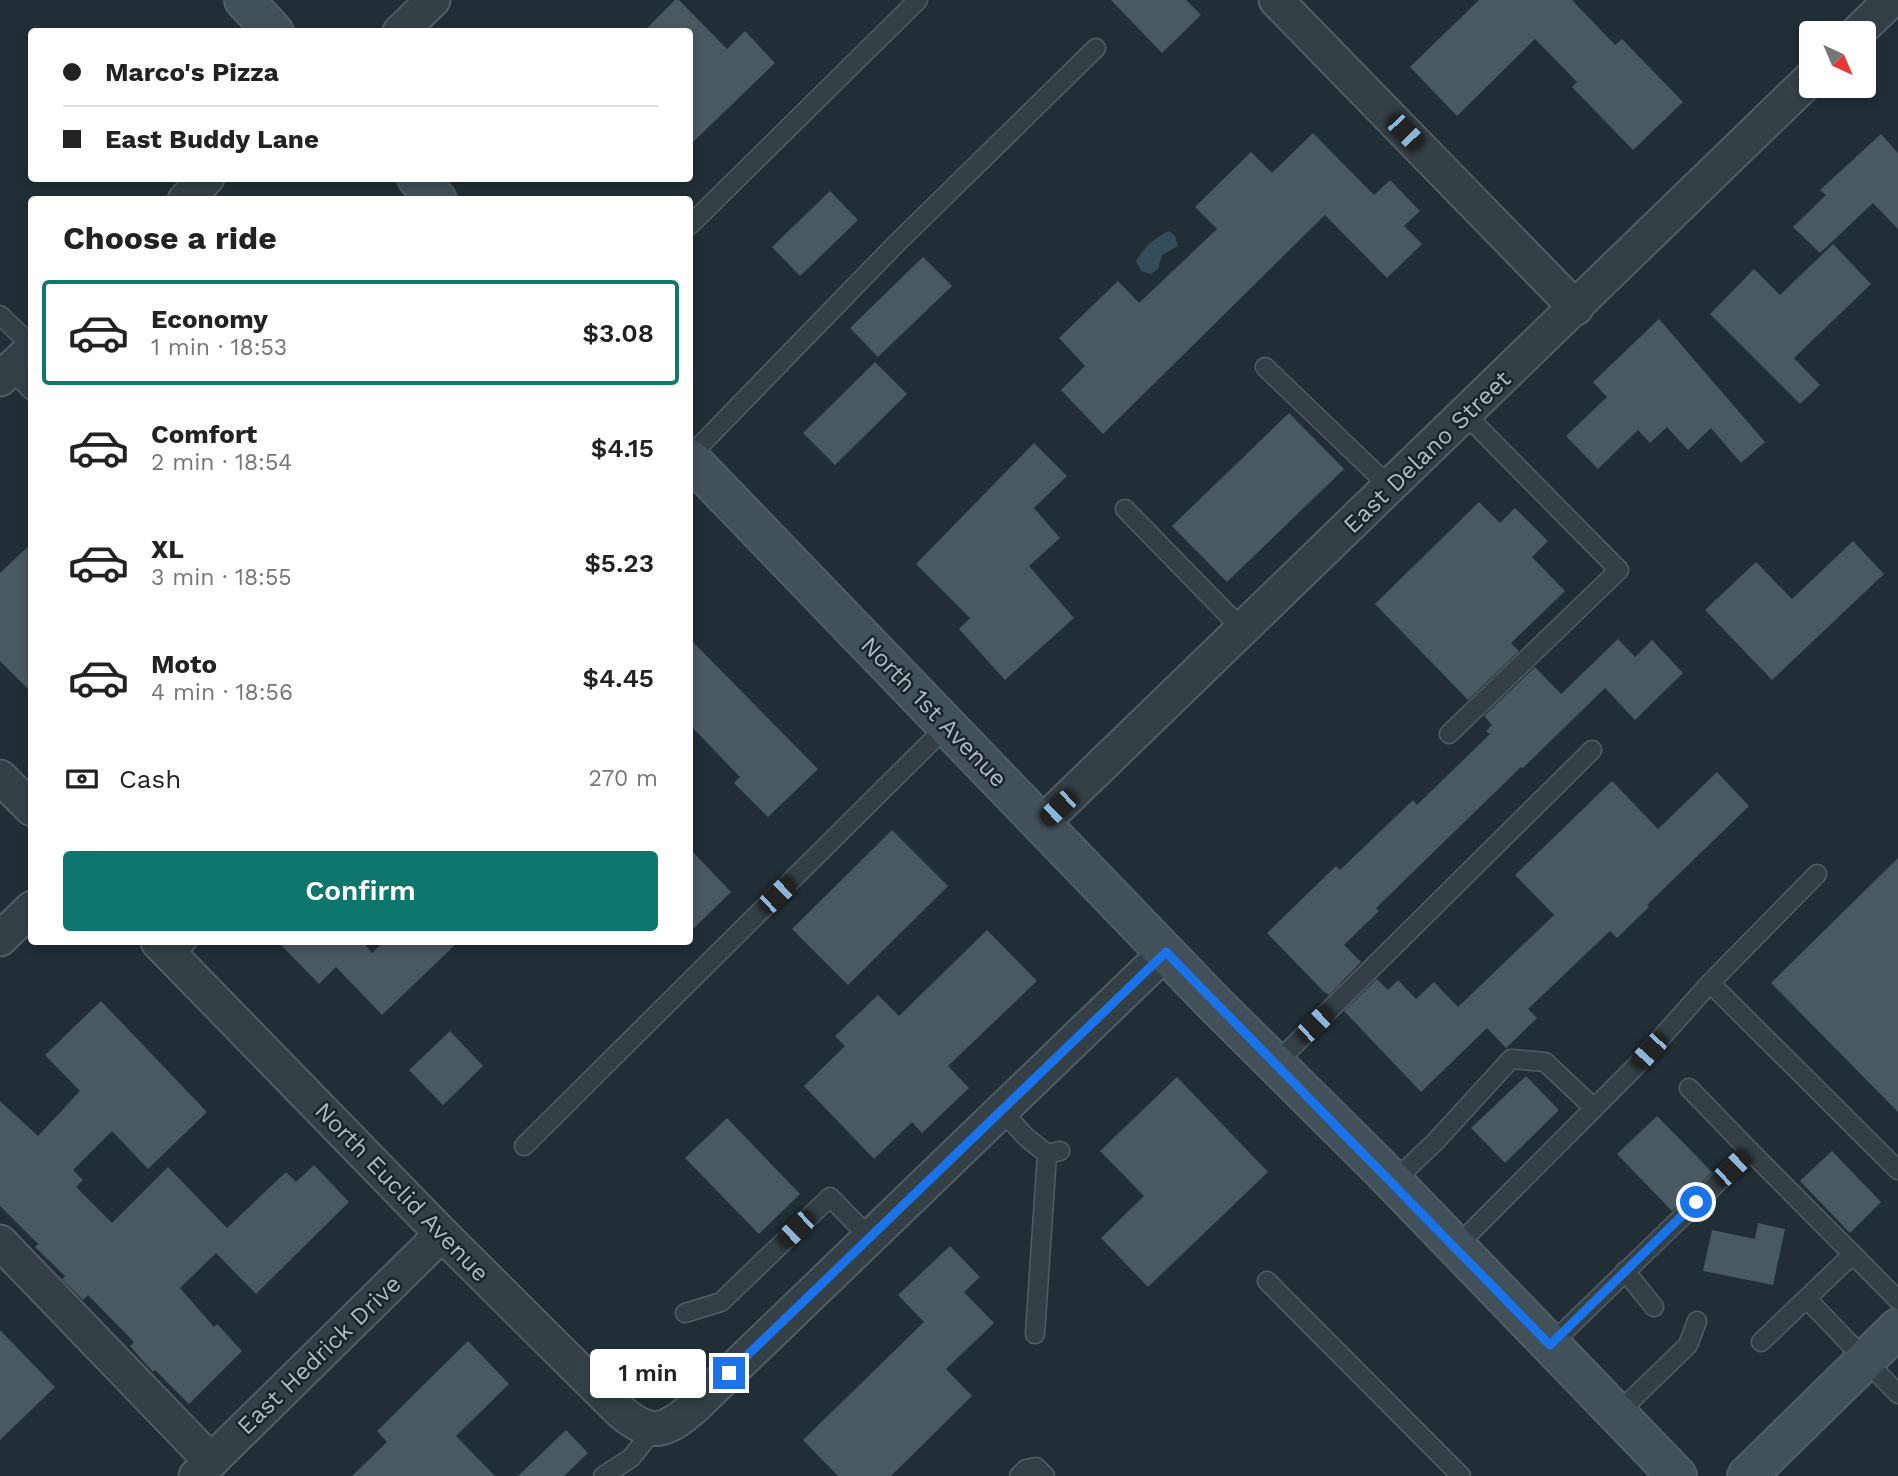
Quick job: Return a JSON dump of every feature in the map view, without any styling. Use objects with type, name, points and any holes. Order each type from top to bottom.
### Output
[{"type":"main road","points":[[244,0],[270,28]]},
{"type":"main road","points":[[421,182],[433,196]]},
{"type":"main road","name":"North 1st Avenue","points":[[693,461],[1041,824],[1677,1476]]},
{"type":"main road","points":[[1747,1476],[1898,1328]]},
{"type":"street","points":[[404,28],[433,0]]},
{"type":"street","points":[[1276,0],[1576,308]]},
{"type":"street","points":[[1871,21],[1891,4]]},
{"type":"street","name":"East Delano Street","points":[[1041,824],[1799,90]]},
{"type":"street","points":[[189,196],[203,182]]},
{"type":"street","points":[[0,777],[28,805]]},
{"type":"street","points":[[0,939],[28,912]]},
{"type":"street","name":"North Euclid Avenue","points":[[172,946],[442,1234],[620,1411],[637,1425],[654,1429]]},
{"type":"street","points":[[654,1429],[678,1421],[1166,952]]},
{"type":"street","name":"East Hedrick Drive","points":[[203,1469],[442,1234]]},
{"type":"street","points":[[0,1242],[203,1469]]},
{"type":"lane","points":[[693,222],[918,0]]},
{"type":"lane","points":[[693,455],[895,244],[1096,48]]},
{"type":"lane","points":[[0,315],[21,367]]},
{"type":"lane","points":[[1265,367],[1390,488]]},
{"type":"lane","points":[[1449,734],[1619,570],[1465,414]]},
{"type":"lane","points":[[1125,509],[1243,630]]},
{"type":"lane","points":[[524,1146],[948,725]]},
{"type":"lane","points":[[1276,1063],[1592,750]]},
{"type":"lane","points":[[1456,1247],[1634,1068],[1710,983],[1817,874]]},
{"type":"lane","points":[[1710,983],[1898,1170]]},
{"type":"lane","points":[[1393,1182],[1435,1142],[1511,1059],[1545,1062],[1594,1108]]},
{"type":"lane","points":[[1689,1088],[1898,1300]]},
{"type":"lane","points":[[1002,1111],[1053,1153],[1035,1334]]},
{"type":"lane","points":[[1550,1345],[1751,1151]]},
{"type":"lane","points":[[685,1313],[721,1301],[830,1197],[871,1238]]},
{"type":"lane","points":[[1761,1342],[1853,1254]]},
{"type":"lane","points":[[1625,1271],[1654,1307]]},
{"type":"lane","points":[[1267,1281],[1461,1476]]},
{"type":"lane","points":[[1807,1299],[1898,1394]]},
{"type":"lane","points":[[1617,1414],[1688,1345],[1697,1321]]},
{"type":"lane","points":[[603,1476],[631,1458],[654,1429]]},
{"type":"lane","points":[[1018,1476],[1026,1469],[1037,1467],[1045,1476]]},
{"type":"water","points":[[1169,231],[1175,236],[1178,246],[1162,255],[1158,269],[1151,274],[1141,271],[1136,261],[1139,256],[1150,243]]},
{"type":"building","points":[[675,0],[679,0],[727,49],[745,31],[775,63],[693,142],[693,28],[647,28]]},
{"type":"building","points":[[1111,0],[1186,0],[1201,15],[1162,53]]},
{"type":"building","points":[[1479,0],[1572,0],[1615,45],[1622,39],[1683,102],[1633,150],[1572,87],[1577,82],[1535,39],[1457,116],[1410,67]]},
{"type":"building","points":[[1313,133],[1374,195],[1390,180],[1420,211],[1404,226],[1422,244],[1387,278],[1325,215],[1103,434],[1061,390],[1085,366],[1059,338],[1118,281],[1139,303],[1217,229],[1195,207],[1251,152],[1272,173]]},
{"type":"building","points":[[1881,134],[1898,153],[1898,229],[1873,203],[1820,253],[1793,227],[1826,195],[1820,190]]},
{"type":"building","points":[[830,191],[858,220],[800,276],[772,247]]},
{"type":"building","points":[[1833,244],[1871,284],[1794,358],[1820,385],[1800,404],[1710,314],[1754,269],[1780,295]]},
{"type":"building","points":[[923,257],[952,286],[878,357],[850,328]]},
{"type":"building","points":[[1659,319],[1765,442],[1741,463],[1711,428],[1688,450],[1667,427],[1650,443],[1638,430],[1598,469],[1566,436],[1607,397],[1593,382]]},
{"type":"building","points":[[875,362],[907,394],[835,465],[803,433]]},
{"type":"building","points":[[1289,413],[1344,469],[1227,582],[1172,526]]},
{"type":"building","points":[[1034,443],[1067,476],[1034,508],[1060,538],[1029,566],[1074,618],[1005,680],[959,629],[970,618],[916,564]]},
{"type":"building","points":[[1479,502],[1500,523],[1515,508],[1548,541],[1532,557],[1565,591],[1511,643],[1519,651],[1468,700],[1375,604]]},
{"type":"building","points":[[1853,541],[1884,574],[1772,680],[1705,610],[1756,562],[1792,599]]},
{"type":"building","points":[[28,547],[28,689],[0,661],[0,573]]},
{"type":"building","points":[[1618,639],[1635,657],[1652,640],[1683,673],[1635,720],[1605,688],[1376,908],[1379,911],[1344,945],[1361,962],[1329,995],[1324,992],[1267,933],[1336,866],[1340,870],[1413,800],[1417,805],[1490,734],[1486,731],[1492,725],[1484,716],[1535,667],[1561,694]]},
{"type":"building","points":[[693,642],[818,769],[768,817],[734,783],[740,777],[693,728]]},
{"type":"building","points":[[1717,772],[1749,806],[1647,905],[1649,907],[1617,938],[1610,931],[1528,1009],[1537,1018],[1506,1048],[1487,1028],[1421,1092],[1344,1011],[1377,979],[1388,990],[1398,980],[1416,999],[1434,982],[1458,1007],[1554,915],[1515,875],[1612,781],[1658,829]]},
{"type":"building","points":[[892,830],[948,886],[848,985],[792,929]]},
{"type":"building","points":[[693,852],[731,892],[693,929]]},
{"type":"building","points":[[1898,858],[1898,1112],[1771,983]]},
{"type":"building","points":[[987,930],[1037,981],[948,1066],[969,1088],[922,1133],[912,1122],[874,1159],[804,1086],[845,1046],[835,1036],[878,995],[899,1016]]},
{"type":"building","points":[[281,945],[365,945],[372,953],[380,945],[455,945],[382,1015],[336,967],[319,984]]},
{"type":"building","points":[[101,1001],[207,1112],[148,1169],[112,1131],[73,1170],[83,1180],[76,1187],[112,1223],[168,1167],[227,1228],[286,1172],[296,1182],[314,1165],[349,1202],[256,1294],[216,1253],[180,1288],[214,1327],[217,1324],[242,1351],[189,1404],[155,1370],[153,1372],[130,1346],[134,1342],[88,1295],[83,1300],[62,1279],[65,1276],[35,1247],[38,1244],[0,1206],[0,1101],[38,1136],[80,1091],[45,1055]]},
{"type":"building","points":[[450,1031],[483,1066],[443,1105],[409,1070]]},
{"type":"building","points":[[1526,1076],[1559,1110],[1505,1163],[1471,1128]]},
{"type":"building","points":[[1177,1077],[1268,1172],[1148,1287],[1101,1238],[1144,1196],[1100,1151]]},
{"type":"building","points":[[1657,1116],[1712,1172],[1672,1211],[1617,1154]]},
{"type":"building","points":[[727,1118],[800,1194],[759,1234],[685,1158]]},
{"type":"building","points":[[1832,1151],[1881,1202],[1850,1233],[1800,1181]]},
{"type":"building","points":[[1758,1223],[1785,1229],[1773,1285],[1703,1271],[1712,1230],[1755,1239]]},
{"type":"building","points":[[950,1246],[980,1277],[964,1292],[994,1323],[946,1369],[972,1396],[891,1476],[838,1476],[803,1440],[924,1322],[898,1295]]},
{"type":"building","points":[[0,1330],[55,1387],[0,1440]]},
{"type":"building","points":[[468,1341],[509,1384],[456,1436],[495,1476],[352,1476],[387,1442],[377,1431]]},
{"type":"building","points":[[566,1430],[588,1453],[564,1476],[518,1476]]},
{"type":"route","points":[[729,1373],[1166,952],[1380,1168],[1550,1345],[1696,1202]]}]
